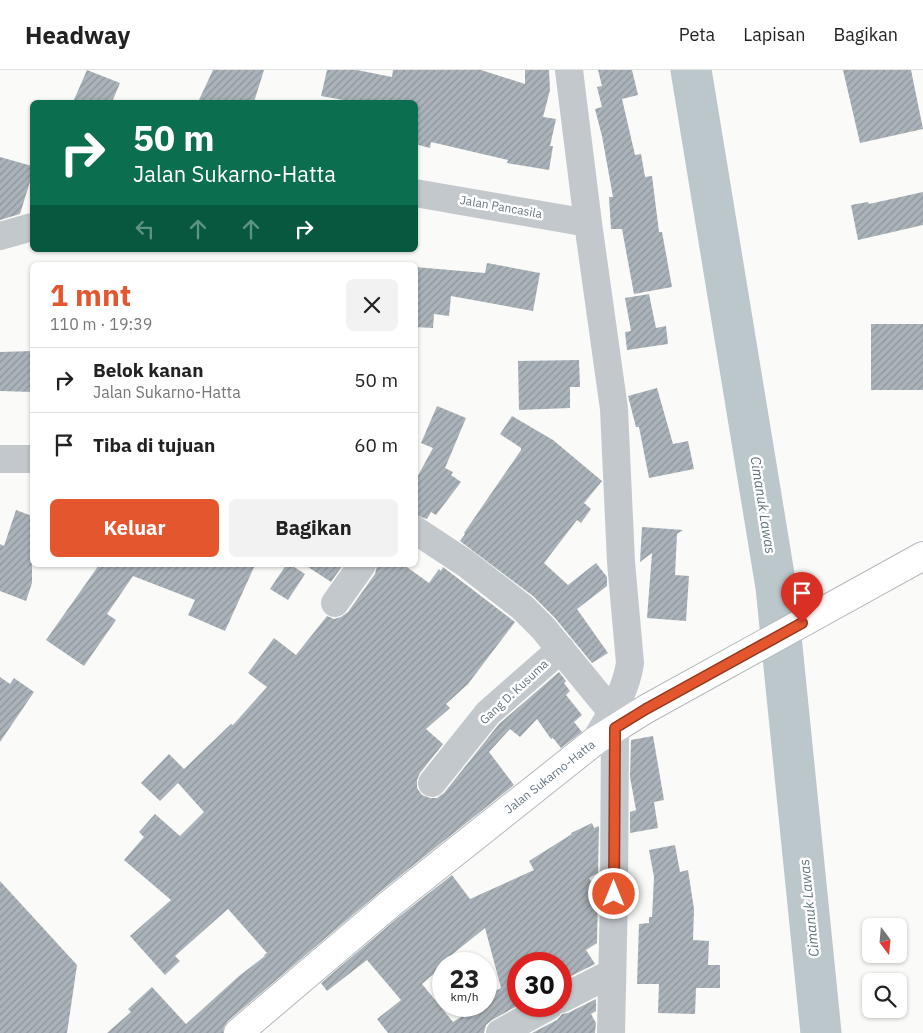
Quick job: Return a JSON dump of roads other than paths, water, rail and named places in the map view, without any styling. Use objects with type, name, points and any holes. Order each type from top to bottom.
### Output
[{"type":"highway","name":"Jalan Sukarno-Hatta","points":[[238,1033],[391,903],[607,727],[646,709],[923,556]]},
{"type":"street","points":[[569,70],[614,409],[621,562],[630,663],[628,679],[607,727],[614,894],[611,1033]]},
{"type":"street","name":"Jalan Pancasila","points":[[418,194],[588,223]]},
{"type":"street","points":[[0,236],[30,228]]},
{"type":"street","points":[[0,460],[30,458]]},
{"type":"street","points":[[418,532],[464,563],[522,608],[543,628],[561,650],[607,727]]},
{"type":"street","points":[[335,603],[361,567]]},
{"type":"street","name":"Gang D. Kusuma","points":[[432,783],[488,713],[561,650]]},
{"type":"street","points":[[572,993],[612,972]]},
{"type":"street","points":[[500,1033],[529,1017]]},
{"type":"waterway","name":"Cimanuk Lawas","points":[[691,70],[776,587],[821,1033]]}]
